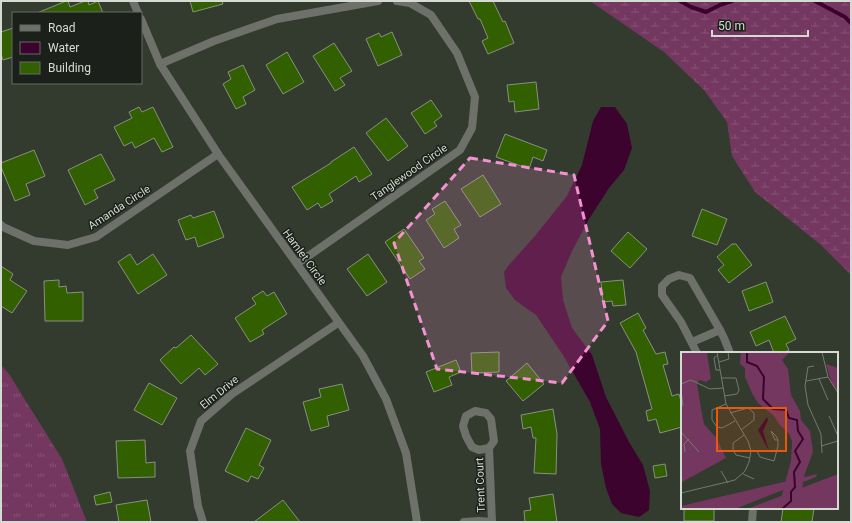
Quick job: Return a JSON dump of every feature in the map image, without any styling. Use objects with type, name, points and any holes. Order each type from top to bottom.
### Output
[{"type":"street","points":[[133,1],[138,12]]},
{"type":"street","points":[[160,64],[214,41],[277,19],[378,1]]},
{"type":"street","name":"Tanglewood Circle","points":[[297,264],[460,150],[472,128],[475,97],[457,53],[431,15],[410,3],[397,1]]},
{"type":"street","name":"Hamlet Circle","points":[[142,21],[160,64],[218,154],[362,356],[386,400],[406,453],[417,522]]},
{"type":"street","name":"Amanda Circle","points":[[1,225],[34,241],[68,245],[96,237],[218,154]]},
{"type":"street","points":[[697,352],[681,322],[662,295],[662,286],[669,280],[679,275],[690,278],[720,330],[730,352]]},
{"type":"street","name":"Elm Drive","points":[[203,522],[198,506],[190,451],[201,421],[232,394],[338,323]]},
{"type":"street","points":[[692,342],[720,330]]},
{"type":"street","name":"Trent Court","points":[[489,448],[479,450],[472,447],[466,436],[463,426],[466,416],[475,411],[486,413],[491,420],[494,441],[489,448],[492,522]]},
{"type":"street","points":[[752,522],[753,509]]},
{"type":"street","points":[[464,522],[479,520],[492,522]]},
{"type":"highlighted area","points":[[470,158],[574,175],[608,321],[562,383],[437,369],[394,243]]},
{"type":"green space","points":[[590,1],[851,1],[851,275],[821,245],[755,192],[732,156],[727,122],[704,90],[664,52]]},
{"type":"green space","points":[[1,365],[9,374],[62,459],[87,522],[1,522]]},
{"type":"water","points":[[601,107],[615,107],[627,124],[632,148],[624,170],[609,188],[589,219],[572,251],[561,277],[563,300],[572,328],[592,355],[606,397],[629,442],[643,465],[650,491],[649,510],[639,517],[621,513],[612,504],[606,488],[601,464],[600,429],[590,402],[563,355],[536,315],[515,300],[506,288],[504,272],[567,196],[582,165],[593,121]]},
{"type":"building","points":[[66,1],[68,1],[70,7],[85,1],[88,1],[89,5],[98,1],[103,12],[39,12]]},
{"type":"building","points":[[190,1],[222,1],[223,4],[193,12]]},
{"type":"building","points":[[469,1],[493,1],[503,22],[505,21],[514,43],[488,54],[482,41],[488,38],[480,19],[478,19]]},
{"type":"building","points":[[12,28],[12,57],[3,60],[1,54],[1,32]]},
{"type":"building","points":[[392,32],[402,55],[378,66],[366,39],[379,33],[381,37]]},
{"type":"building","points":[[334,43],[352,71],[340,78],[345,85],[335,91],[313,56]]},
{"type":"building","points":[[287,52],[304,82],[283,94],[266,65]]},
{"type":"building","points":[[243,65],[255,90],[243,97],[246,104],[236,109],[223,84],[231,79],[228,72]]},
{"type":"building","points":[[536,82],[539,109],[515,112],[514,101],[509,102],[507,85]]},
{"type":"building","points":[[431,100],[442,116],[434,122],[437,126],[425,134],[411,113]]},
{"type":"building","points":[[139,107],[142,112],[153,107],[173,147],[162,152],[154,138],[135,148],[132,142],[124,146],[114,127],[132,118],[129,112]]},
{"type":"building","points":[[386,118],[408,146],[388,161],[366,133]]},
{"type":"building","points":[[505,134],[547,150],[543,161],[533,157],[529,169],[496,157]]},
{"type":"building","points":[[354,147],[372,174],[359,182],[356,176],[329,194],[333,201],[321,208],[318,203],[307,210],[292,187]]},
{"type":"building","points":[[34,150],[45,176],[26,184],[30,195],[15,201],[1,167],[1,163]]},
{"type":"building","points":[[101,154],[115,180],[94,190],[98,198],[85,205],[68,170]]},
{"type":"building","points":[[483,175],[501,204],[480,217],[461,189]]},
{"type":"building","points":[[445,201],[461,225],[454,229],[459,238],[444,248],[426,220],[435,214],[432,209]]},
{"type":"building","points":[[702,209],[727,219],[717,245],[692,236]]},
{"type":"building","points":[[214,211],[224,237],[198,247],[195,237],[186,240],[178,220],[191,215],[193,218]]},
{"type":"building","points":[[404,229],[424,258],[419,261],[425,269],[410,279],[385,242]]},
{"type":"building","points":[[628,232],[647,249],[630,268],[611,251]]},
{"type":"building","points":[[732,244],[736,244],[752,265],[729,283],[718,270],[724,265],[717,257]]},
{"type":"building","points":[[130,254],[137,265],[153,254],[167,275],[138,294],[118,262]]},
{"type":"building","points":[[368,254],[387,282],[367,296],[347,269]]},
{"type":"building","points":[[1,266],[13,274],[10,280],[27,291],[12,313],[1,306]]},
{"type":"building","points":[[59,280],[59,287],[66,286],[67,293],[83,292],[83,321],[45,321],[44,281]]},
{"type":"building","points":[[623,280],[626,305],[613,306],[612,301],[603,302],[601,282]]},
{"type":"building","points":[[766,282],[773,302],[749,311],[742,291]]},
{"type":"building","points":[[263,291],[267,296],[274,292],[287,314],[262,330],[264,334],[250,342],[235,318],[256,304],[252,298]]},
{"type":"building","points":[[638,313],[646,328],[643,330],[656,354],[665,352],[668,364],[663,365],[672,396],[679,394],[681,401],[681,427],[660,433],[656,419],[648,421],[646,411],[652,409],[636,352],[620,323]]},
{"type":"building","points":[[785,316],[796,339],[786,344],[789,350],[785,352],[774,352],[769,340],[756,346],[750,332]]},
{"type":"building","points":[[191,335],[218,364],[205,375],[199,368],[181,384],[160,360],[174,347],[176,348]]},
{"type":"building","points":[[499,352],[499,372],[472,373],[471,353]]},
{"type":"building","points":[[456,360],[461,372],[449,377],[452,385],[434,392],[426,372]]},
{"type":"building","points":[[527,363],[544,384],[523,401],[506,381]]},
{"type":"building","points":[[149,383],[177,398],[162,425],[134,410]]},
{"type":"building","points":[[342,384],[349,410],[327,416],[329,426],[311,431],[303,402],[321,397],[319,389]]},
{"type":"building","points":[[553,409],[557,434],[556,474],[534,473],[536,438],[533,438],[531,427],[523,429],[521,415]]},
{"type":"building","points":[[246,428],[271,440],[259,465],[264,468],[258,479],[251,476],[248,482],[225,471]]},
{"type":"building","points":[[145,440],[146,463],[155,462],[155,477],[118,478],[116,441]]},
{"type":"building","points":[[665,464],[667,476],[655,478],[653,466]]},
{"type":"building","points":[[110,492],[112,502],[96,505],[94,496]]},
{"type":"building","points":[[553,494],[557,522],[525,522],[524,511],[531,510],[529,498]]},
{"type":"building","points":[[147,500],[151,522],[119,522],[116,505]]},
{"type":"building","points":[[283,500],[300,522],[254,522]]},
{"type":"building","points":[[684,509],[714,509],[714,521],[684,521]]},
{"type":"building","points":[[783,509],[814,509],[812,522],[781,522]]},
{"type":"waterway","points":[[680,1],[691,7],[706,12],[732,1]]},
{"type":"waterway","points":[[815,1],[845,17],[851,23]]}]
